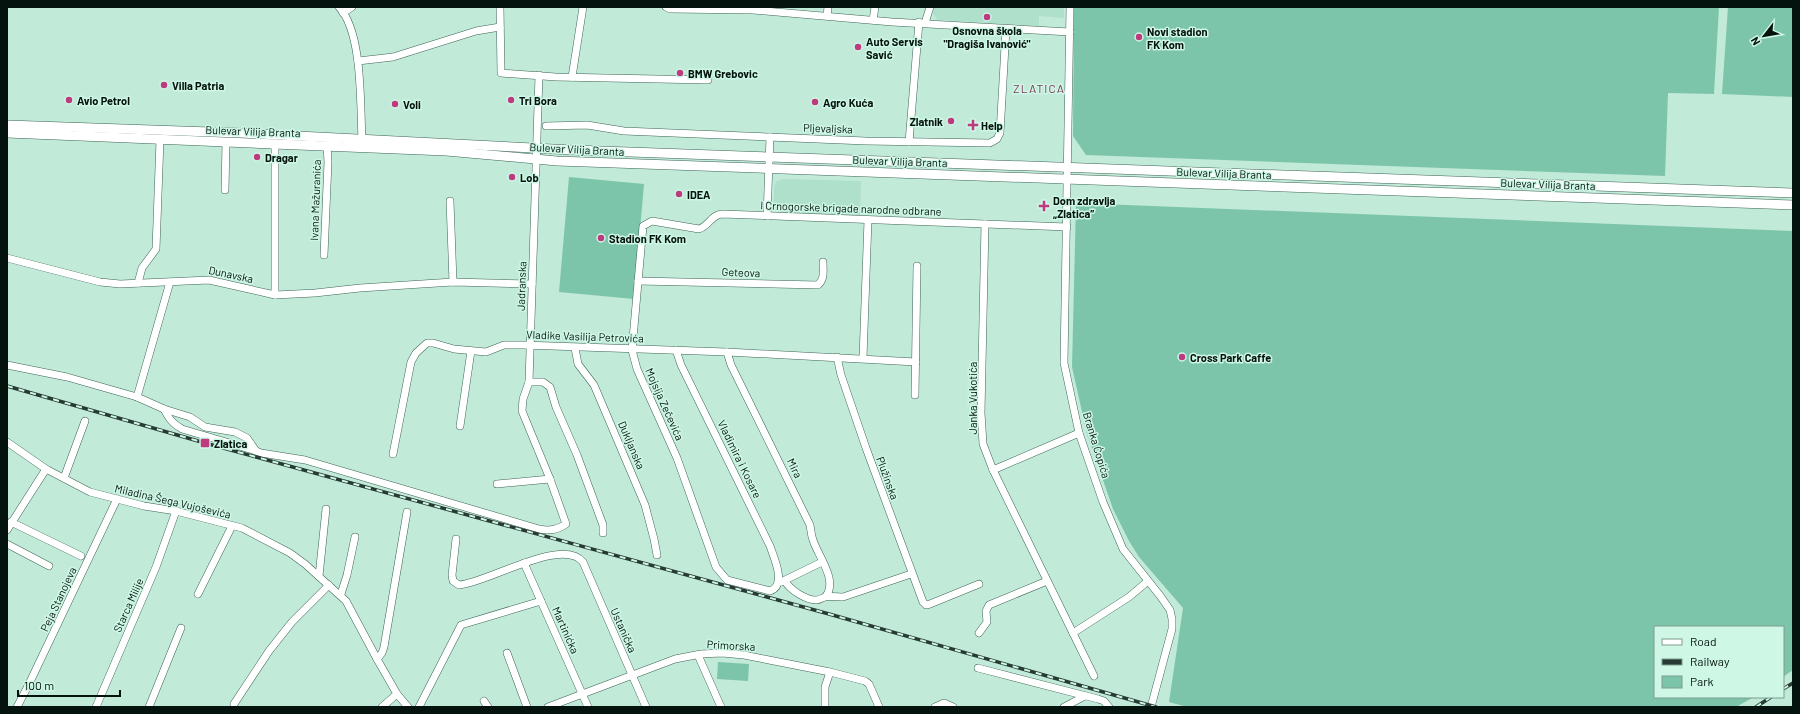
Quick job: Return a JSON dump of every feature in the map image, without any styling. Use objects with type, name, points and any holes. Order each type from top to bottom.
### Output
[{"type":"main road","name":"Bulevar Vilija Branta","points":[[7,125],[770,157],[1793,193]]},
{"type":"main road","name":"Bulevar Vilija Branta","points":[[7,133],[160,140],[275,143],[464,152],[535,159],[769,169],[1793,205]]},
{"type":"street","points":[[352,7],[341,10],[350,26],[358,61],[362,139]]},
{"type":"street","points":[[500,7],[501,73],[572,77],[708,80]]},
{"type":"street","points":[[572,77],[583,7]]},
{"type":"street","points":[[666,7],[670,9],[794,11],[827,16],[873,20],[1070,32]]},
{"type":"street","points":[[827,16],[828,7]]},
{"type":"street","points":[[873,20],[875,7]]},
{"type":"street","points":[[909,142],[922,23],[930,7]]},
{"type":"street","name":"Branka Ćopića","points":[[1070,7],[1064,363],[1080,434],[1103,502],[1118,540],[1123,549],[1162,597],[1170,610],[1172,630],[1151,707]]},
{"type":"street","points":[[358,61],[393,57],[476,31],[500,27]]},
{"type":"street","name":"Pljevaljska","points":[[546,126],[588,125],[624,131],[909,142],[994,142],[1000,133],[1006,29]]},
{"type":"street","name":"Jadranska","points":[[256,451],[305,460],[539,529],[548,531],[556,530],[566,524],[550,479],[522,411],[523,399],[529,382],[535,159],[539,75]]},
{"type":"street","points":[[767,216],[770,137]]},
{"type":"street","points":[[138,283],[142,268],[156,249],[160,140]]},
{"type":"street","points":[[225,190],[226,142]]},
{"type":"street","points":[[275,143],[275,295]]},
{"type":"street","name":"Ivana Mažuranića","points":[[324,255],[328,162],[327,146]]},
{"type":"street","points":[[450,201],[453,282]]},
{"type":"street","name":"I Crnogorske brigade narodne odbrane","points":[[643,226],[652,221],[699,229],[704,227],[714,216],[719,214],[1067,227]]},
{"type":"street","points":[[863,358],[868,220]]},
{"type":"street","name":"Janka Vukotića","points":[[985,224],[981,413],[983,444],[993,470],[1094,676]]},
{"type":"street","name":"Mojsija Zečevića","points":[[643,226],[632,350],[637,370],[677,458],[714,563],[720,573],[727,580],[770,590],[775,588],[781,581]]},
{"type":"street","name":"Dunavska","points":[[7,258],[100,282],[120,284],[209,280],[275,295],[453,282],[532,284]]},
{"type":"street","name":"Geteova","points":[[638,281],[818,286],[822,282],[823,262]]},
{"type":"street","points":[[915,395],[917,266]]},
{"type":"street","points":[[137,397],[170,282]]},
{"type":"street","name":"Vladike Vasilija Petrovića","points":[[393,454],[408,376],[416,353],[424,345],[430,343],[470,351],[486,352],[504,345],[529,345],[575,348],[727,352],[916,362]]},
{"type":"street","name":"Dukljanska","points":[[575,348],[578,364],[594,385],[642,498],[657,555]]},
{"type":"street","name":"Vladimira i Kosare","points":[[676,350],[681,365],[764,534],[774,558],[781,581]]},
{"type":"street","points":[[460,426],[470,351]]},
{"type":"street","name":"Mira","points":[[727,352],[731,365],[808,520],[812,530],[812,539],[829,580],[829,591],[826,596]]},
{"type":"street","name":"Plužinska","points":[[837,357],[841,375],[851,404],[912,574],[925,604],[930,604],[979,584]]},
{"type":"street","points":[[7,365],[67,378],[137,397],[164,409],[190,417],[205,427],[235,432],[247,438],[256,451]]},
{"type":"street","points":[[529,382],[543,382],[550,387],[556,407],[577,455],[598,510],[603,526],[603,532]]},
{"type":"street","points":[[164,409],[168,419],[174,425],[182,429],[256,451]]},
{"type":"street","points":[[64,478],[86,421]]},
{"type":"street","points":[[993,470],[1080,434]]},
{"type":"street","name":"Miladina Šega Vujoševića","points":[[7,442],[46,469],[90,492],[154,508],[176,511],[242,528],[299,559],[341,594],[349,604],[397,694],[408,707]]},
{"type":"street","points":[[7,530],[46,469]]},
{"type":"street","points":[[497,484],[550,479]]},
{"type":"street","name":"Peja Stanojeva","points":[[17,707],[117,499]]},
{"type":"street","points":[[318,576],[326,509]]},
{"type":"street","name":"Starca Milije","points":[[96,707],[156,567],[176,511]]},
{"type":"street","points":[[377,659],[382,653],[384,647],[407,512]]},
{"type":"street","points":[[11,522],[81,556]]},
{"type":"street","points":[[198,594],[232,526]]},
{"type":"street","points":[[341,594],[347,575],[355,537]]},
{"type":"street","points":[[456,539],[452,575],[453,581],[457,584],[481,580],[524,563]]},
{"type":"street","points":[[7,544],[49,566]]},
{"type":"street","name":"Ustanička","points":[[524,563],[552,554],[574,555],[582,562],[646,707]]},
{"type":"street","points":[[781,581],[822,562]]},
{"type":"street","name":"Martinićka","points":[[524,563],[588,707]]},
{"type":"street","points":[[781,581],[811,599],[818,600],[826,596],[833,598],[843,597],[912,574]]},
{"type":"street","points":[[979,633],[987,622],[986,611],[989,605],[1047,581]]},
{"type":"street","points":[[1072,633],[1129,597],[1148,581]]},
{"type":"street","points":[[234,704],[269,651],[292,622],[329,585]]},
{"type":"street","points":[[420,707],[457,630],[461,625],[541,601]]},
{"type":"street","points":[[149,707],[181,628]]},
{"type":"street","points":[[506,653],[527,707]]},
{"type":"street","name":"Primorska","points":[[548,707],[675,659],[698,655],[722,654],[744,655],[830,672],[867,682],[879,707]]},
{"type":"street","points":[[698,655],[721,707]]},
{"type":"street","points":[[978,668],[1104,701],[1109,707]]},
{"type":"street","points":[[825,707],[825,687],[830,672]]},
{"type":"street","points":[[382,707],[397,694]]},
{"type":"street","points":[[1064,707],[1085,696]]},
{"type":"street","points":[[935,707],[944,703],[953,707]]},
{"type":"shaded area","name":"Osnovna škola \"Dragiša Ivanović\"","points":[[934,7],[1064,7],[1064,18],[1039,16],[1039,26],[938,20],[933,14]]},
{"type":"shaded area","points":[[782,179],[861,181],[860,216],[780,213],[774,207],[774,187],[776,182]]},
{"type":"green space","points":[[1074,7],[1719,7],[1714,94],[1668,93],[1665,176],[1086,155],[1073,136]]},
{"type":"green space","points":[[1728,7],[1793,7],[1793,97],[1722,94]]},
{"type":"green space","name":"Stadion FK Kom","points":[[569,177],[644,184],[634,299],[559,292]]},
{"type":"green space","points":[[1076,203],[1793,231],[1793,670],[1784,676],[1784,626],[1654,626],[1654,698],[1752,698],[1736,707],[1187,707],[1169,702],[1183,608],[1139,557],[1113,509],[1087,434],[1072,367]]},
{"type":"green space","points":[[718,662],[749,664],[748,681],[717,679]]},
{"type":"railway","points":[[7,386],[205,443],[829,614],[1156,707]]},
{"type":"railway","points":[[1784,688],[1793,683]]},
{"type":"railway","points":[[1756,707],[1770,698]]},
{"type":"place","name":"Osnovna škola \"Dragiša Ivanović\"","points":[[987,17]]},
{"type":"place","name":"Novi stadion FK Kom","points":[[1139,37]]},
{"type":"place","name":"Auto Servis Savić","points":[[858,47]]},
{"type":"place","name":"BMW Grebovic","points":[[680,73]]},
{"type":"place","name":"Villa Patria","points":[[164,85]]},
{"type":"place","name":"Avio Petrol","points":[[69,100]]},
{"type":"place","name":"Tri Bora","points":[[511,100]]},
{"type":"place","name":"Agro Kuća","points":[[815,102]]},
{"type":"place","name":"Voli","points":[[395,104]]},
{"type":"place","name":"Zlatnik","points":[[951,121]]},
{"type":"place","name":"Help","points":[[973,125]]},
{"type":"place","name":"Dragar","points":[[257,157]]},
{"type":"place","name":"Lob","points":[[512,177]]},
{"type":"place","name":"IDEA","points":[[679,194]]},
{"type":"place","name":"Dom zdravlja „Zlatica”","points":[[1044,206]]},
{"type":"place","name":"Stadion FK Kom","points":[[601,238]]},
{"type":"place","name":"Cross Park Caffe","points":[[1182,357]]},
{"type":"place","name":"Zlatica","points":[[205,443]]},
{"type":"district","name":"ZLATICA","points":[[1039,88]]}]
